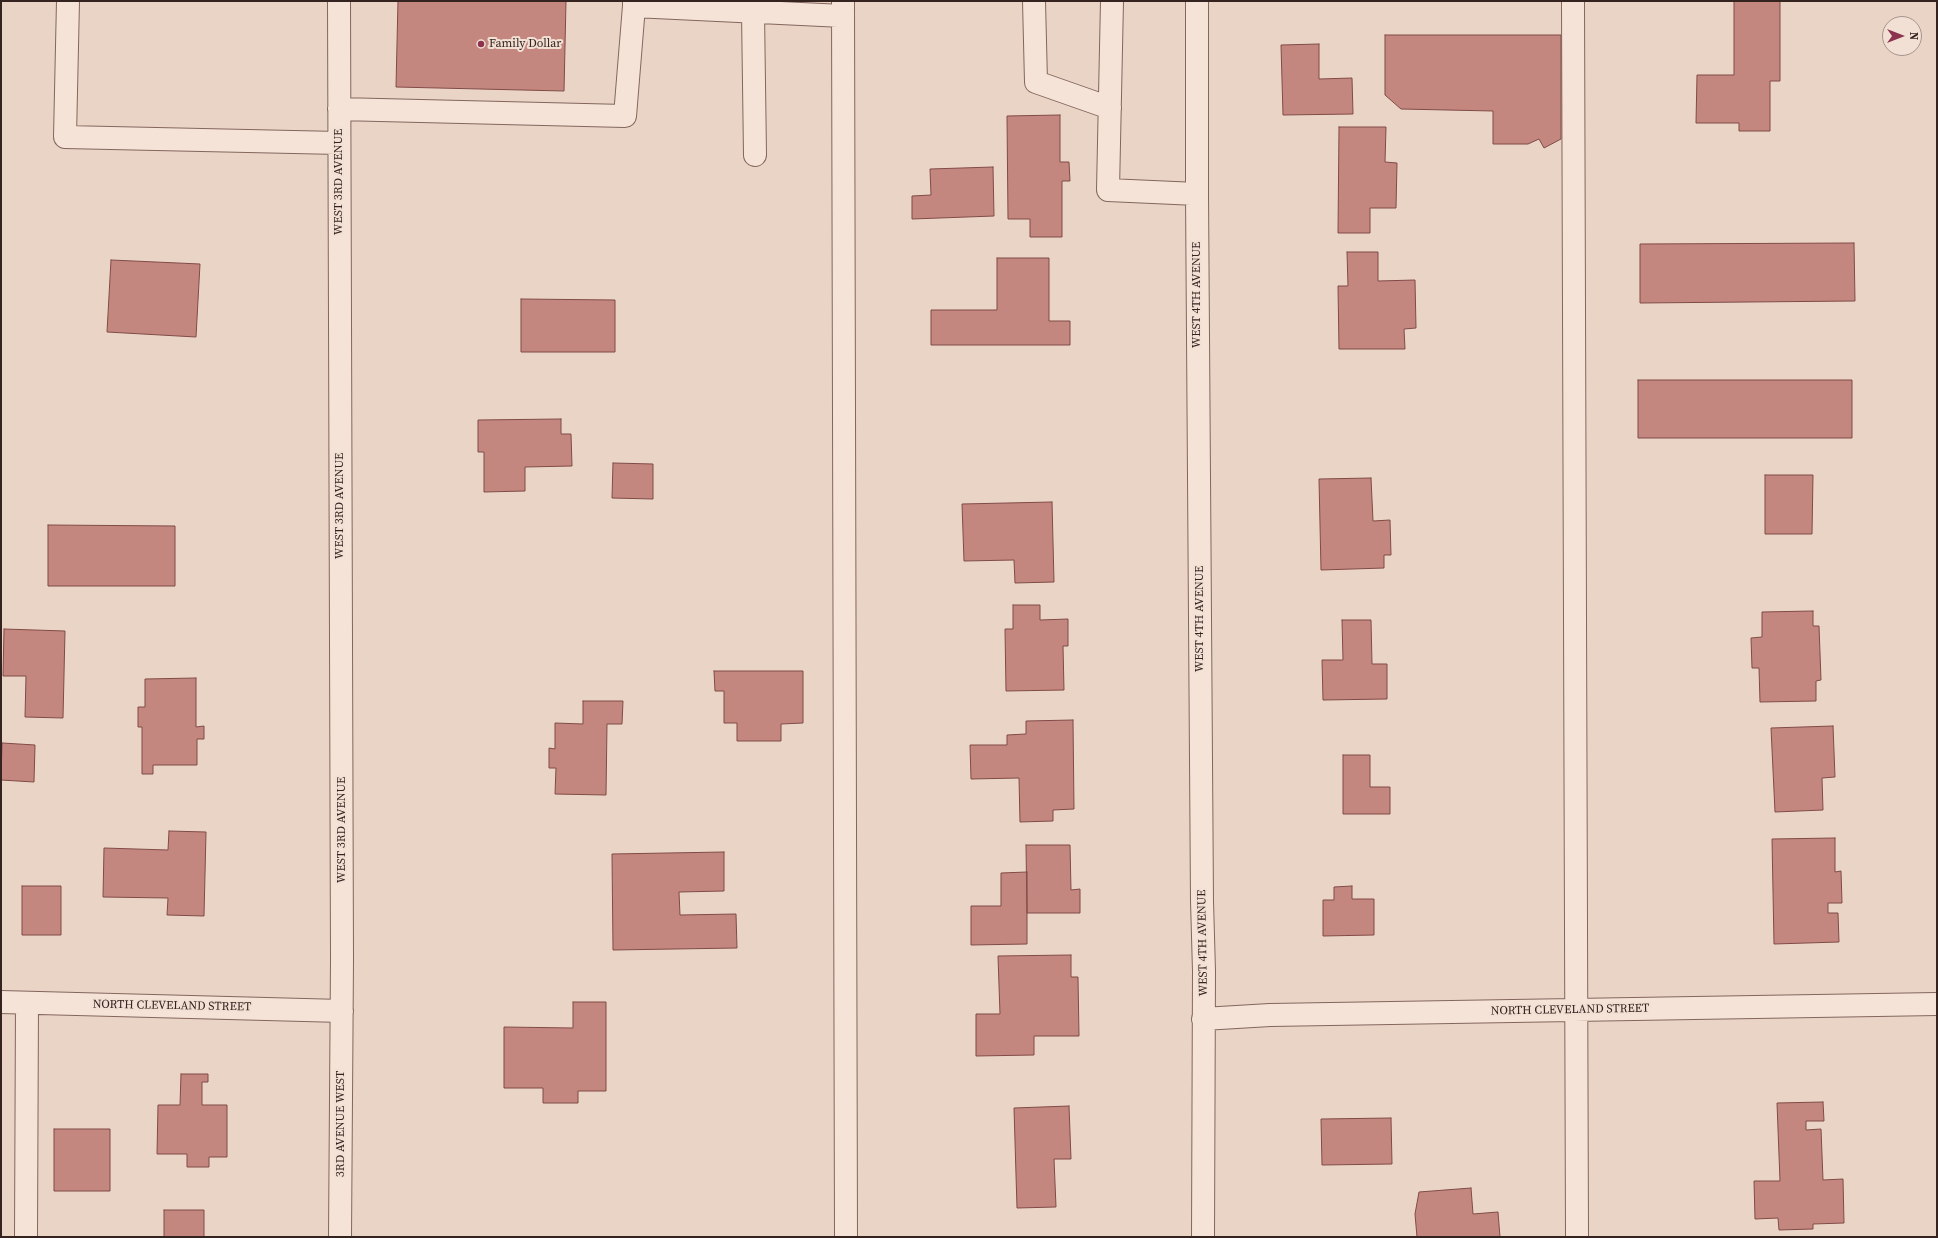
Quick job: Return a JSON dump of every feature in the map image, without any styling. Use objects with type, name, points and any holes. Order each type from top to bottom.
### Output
[{"type":"street","points":[[68,1],[65,137],[339,143]]},
{"type":"street","name":"WEST 3RD AVENUE","points":[[339,1],[342,1011]]},
{"type":"street","points":[[1034,1],[1036,82],[1110,108]]},
{"type":"street","points":[[1112,1],[1108,190],[1197,194]]},
{"type":"street","name":"WEST 4TH AVENUE","points":[[1197,1],[1202,901],[1204,971],[1203,1237]]},
{"type":"street","points":[[1573,1],[1576,1237]]},
{"type":"street","points":[[339,109],[625,116],[634,4],[753,12],[843,9],[846,1237]]},
{"type":"street","points":[[753,12],[755,156]]},
{"type":"street","name":"NORTH CLEVELAND STREET","points":[[1,1002],[342,1011]]},
{"type":"street","points":[[26,1237],[28,1002]]},
{"type":"street","name":"NORTH CLEVELAND STREET","points":[[1203,1018],[1270,1015],[1937,1004]]},
{"type":"street","name":"3RD AVENUE WEST","points":[[340,1237],[342,1011]]},
{"type":"building","name":"Family Dollar","points":[[398,1],[566,1],[564,91],[396,87]]},
{"type":"building","points":[[1734,1],[1780,1],[1780,81],[1770,81],[1770,131],[1739,131],[1739,123],[1696,123],[1697,75],[1734,75]]},
{"type":"building","points":[[1385,35],[1561,35],[1561,139],[1544,148],[1539,139],[1528,144],[1493,144],[1493,111],[1401,109],[1385,95]]},
{"type":"building","points":[[1319,44],[1319,79],[1352,78],[1353,114],[1283,115],[1281,45]]},
{"type":"building","points":[[1060,115],[1060,162],[1069,162],[1070,181],[1062,181],[1062,237],[1030,237],[1030,219],[1008,219],[1007,116]]},
{"type":"building","points":[[1339,127],[1386,127],[1385,162],[1397,163],[1396,208],[1370,208],[1370,233],[1338,233]]},
{"type":"building","points":[[993,167],[994,216],[912,219],[912,196],[931,195],[930,169]]},
{"type":"building","points":[[1854,243],[1855,301],[1640,303],[1640,244]]},
{"type":"building","points":[[1347,252],[1378,252],[1378,281],[1415,280],[1416,328],[1404,329],[1405,349],[1339,349],[1338,286],[1348,286]]},
{"type":"building","points":[[997,258],[1049,258],[1049,321],[1070,321],[1070,345],[931,345],[931,310],[997,310]]},
{"type":"building","points":[[111,260],[200,264],[196,337],[107,332]]},
{"type":"building","points":[[521,299],[615,300],[615,352],[521,352]]},
{"type":"building","points":[[1638,380],[1852,380],[1852,438],[1638,438]]},
{"type":"building","points":[[561,419],[561,434],[571,434],[572,466],[525,467],[525,491],[484,492],[484,452],[478,452],[478,420]]},
{"type":"building","points":[[613,463],[653,464],[653,499],[612,498]]},
{"type":"building","points":[[1765,475],[1813,475],[1812,534],[1765,534]]},
{"type":"building","points":[[1371,478],[1373,521],[1390,520],[1391,555],[1384,555],[1384,568],[1321,570],[1319,479]]},
{"type":"building","points":[[1052,502],[1054,582],[1015,583],[1014,560],[964,561],[962,504]]},
{"type":"building","points":[[48,525],[175,526],[175,586],[48,586]]},
{"type":"building","points":[[1013,605],[1040,605],[1040,620],[1068,619],[1068,646],[1063,646],[1064,690],[1006,691],[1005,629],[1013,629]]},
{"type":"building","points":[[1813,611],[1813,626],[1819,626],[1821,680],[1816,681],[1816,701],[1760,702],[1759,668],[1752,668],[1751,638],[1762,637],[1762,612]]},
{"type":"building","points":[[1342,620],[1371,620],[1372,664],[1387,664],[1387,699],[1323,700],[1322,660],[1343,660]]},
{"type":"building","points":[[4,629],[65,631],[63,718],[25,717],[26,676],[3,676]]},
{"type":"building","points":[[714,671],[803,671],[803,723],[781,724],[781,741],[737,741],[737,723],[724,723],[724,691],[715,691]]},
{"type":"building","points":[[196,678],[196,727],[204,726],[204,739],[197,739],[197,765],[153,765],[153,774],[142,774],[142,727],[138,727],[138,707],[145,707],[145,679]]},
{"type":"building","points":[[583,701],[623,701],[622,724],[607,724],[606,795],[555,794],[556,768],[549,768],[549,748],[555,749],[555,723],[583,724]]},
{"type":"building","points":[[1073,720],[1074,809],[1053,810],[1053,821],[1020,822],[1019,778],[971,779],[970,745],[1007,745],[1007,735],[1026,734],[1026,721]]},
{"type":"building","points":[[1833,726],[1835,777],[1822,778],[1823,810],[1775,812],[1771,728]]},
{"type":"building","points":[[2,743],[35,745],[34,782],[1,780]]},
{"type":"building","points":[[1343,755],[1370,755],[1370,787],[1390,787],[1390,814],[1343,814]]},
{"type":"building","points":[[169,831],[206,832],[204,916],[167,915],[168,898],[103,897],[104,848],[168,850]]},
{"type":"building","points":[[1835,838],[1835,872],[1841,871],[1842,903],[1828,903],[1828,913],[1838,913],[1839,942],[1774,944],[1772,839]]},
{"type":"building","points":[[1026,845],[1070,845],[1071,890],[1080,889],[1080,913],[1027,913]]},
{"type":"building","points":[[724,852],[724,891],[679,892],[680,915],[736,914],[737,948],[613,950],[612,854]]},
{"type":"building","points":[[1027,872],[1027,944],[971,945],[971,906],[1001,906],[1001,873]]},
{"type":"building","points":[[22,886],[61,886],[61,935],[22,935]]},
{"type":"building","points":[[1352,886],[1352,899],[1374,899],[1374,935],[1323,936],[1323,900],[1334,900],[1334,887]]},
{"type":"building","points":[[1071,955],[1071,977],[1078,977],[1079,1036],[1034,1036],[1034,1055],[976,1056],[976,1014],[1000,1014],[998,956]]},
{"type":"building","points":[[573,1002],[606,1002],[606,1091],[578,1091],[578,1103],[543,1103],[543,1088],[504,1088],[504,1027],[573,1028]]},
{"type":"building","points":[[181,1074],[208,1074],[208,1082],[202,1082],[202,1105],[227,1105],[227,1157],[209,1157],[209,1167],[187,1167],[187,1154],[157,1154],[158,1105],[180,1105]]},
{"type":"building","points":[[1823,1102],[1824,1121],[1806,1121],[1806,1130],[1821,1129],[1823,1180],[1843,1179],[1844,1223],[1813,1224],[1813,1229],[1779,1230],[1778,1218],[1755,1219],[1754,1181],[1780,1181],[1777,1103]]},
{"type":"building","points":[[1069,1106],[1071,1159],[1054,1159],[1056,1207],[1017,1208],[1014,1108]]},
{"type":"building","points":[[1391,1118],[1392,1164],[1322,1165],[1321,1119]]},
{"type":"building","points":[[54,1129],[110,1129],[110,1191],[54,1191]]},
{"type":"building","points":[[1471,1188],[1473,1214],[1498,1212],[1500,1237],[1417,1237],[1415,1214],[1419,1192]]},
{"type":"building","points":[[164,1210],[204,1210],[204,1237],[164,1237]]},
{"type":"place","name":"Family Dollar","points":[[481,44]]}]
